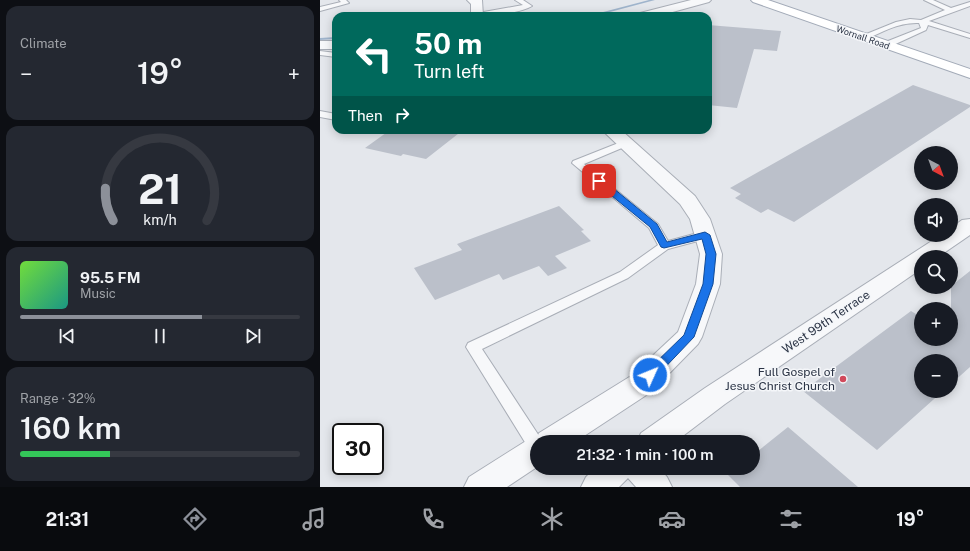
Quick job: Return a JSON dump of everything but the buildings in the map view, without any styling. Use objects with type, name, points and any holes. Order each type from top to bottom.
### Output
[{"type":"main road","name":"Wornall Road","points":[[756,0],[970,74]]},
{"type":"street","points":[[473,0],[477,2],[478,12]]},
{"type":"street","points":[[659,12],[705,0]]},
{"type":"street","points":[[561,435],[641,384],[689,337],[708,284],[711,254],[700,219],[688,200],[619,137]]},
{"type":"street","name":"West 99th Terrace","points":[[934,250],[970,225]]},
{"type":"street","name":"West 99th Terrace","points":[[662,435],[715,396],[914,263]]},
{"type":"street","points":[[480,487],[530,455]]},
{"type":"street","points":[[597,487],[610,475]]},
{"type":"street","points":[[645,475],[656,487]]},
{"type":"lane","points":[[320,9],[346,3],[342,0]]},
{"type":"lane","points":[[500,12],[529,6],[518,0]]},
{"type":"lane","points":[[927,0],[951,10]]},
{"type":"lane","points":[[921,22],[970,4]]},
{"type":"lane","points":[[863,37],[902,22],[921,22],[970,36]]},
{"type":"lane","points":[[886,45],[924,29],[925,26],[921,22]]},
{"type":"lane","points":[[320,114],[332,116]]},
{"type":"lane","points":[[619,137],[577,163],[654,226],[664,246]]},
{"type":"lane","points":[[530,435],[473,347],[624,275],[664,246],[705,235]]},
{"type":"waterway","points":[[606,12],[653,0]]},
{"type":"waterway","points":[[320,39],[332,38]]},
{"type":"place","name":"Full Gospel of Jesus Christ Church","points":[[843,379]]},
{"type":"route","points":[[599,181],[654,226],[664,246],[705,235],[711,254],[708,284],[689,337],[650,375]]}]
